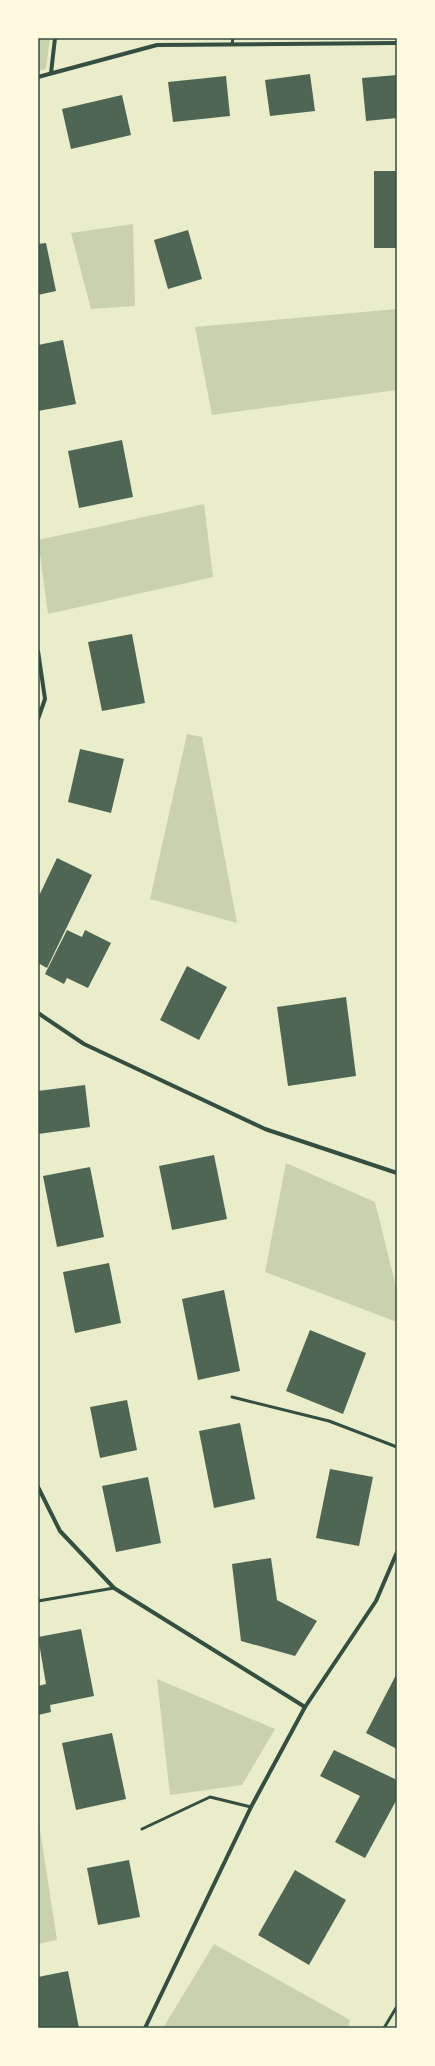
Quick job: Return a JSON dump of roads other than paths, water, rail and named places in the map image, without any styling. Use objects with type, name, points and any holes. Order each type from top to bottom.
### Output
[{"type":"street","points":[[51,73],[55,38]]},
{"type":"street","points":[[38,77],[158,45],[397,43]]},
{"type":"street","points":[[38,651],[45,699],[38,719]]},
{"type":"street","points":[[38,1013],[84,1044],[265,1129],[397,1174]]},
{"type":"street","points":[[38,1487],[60,1531],[114,1588],[305,1707]]},
{"type":"street","points":[[145,2028],[251,1806],[305,1707],[376,1601],[397,1552]]},
{"type":"lane","points":[[232,44],[233,38]]},
{"type":"lane","points":[[232,1398],[329,1421],[397,1447]]},
{"type":"lane","points":[[38,1601],[114,1588]]},
{"type":"lane","points":[[142,1829],[210,1798],[251,1806]]},
{"type":"lane","points":[[384,2028],[396,2008]]}]
